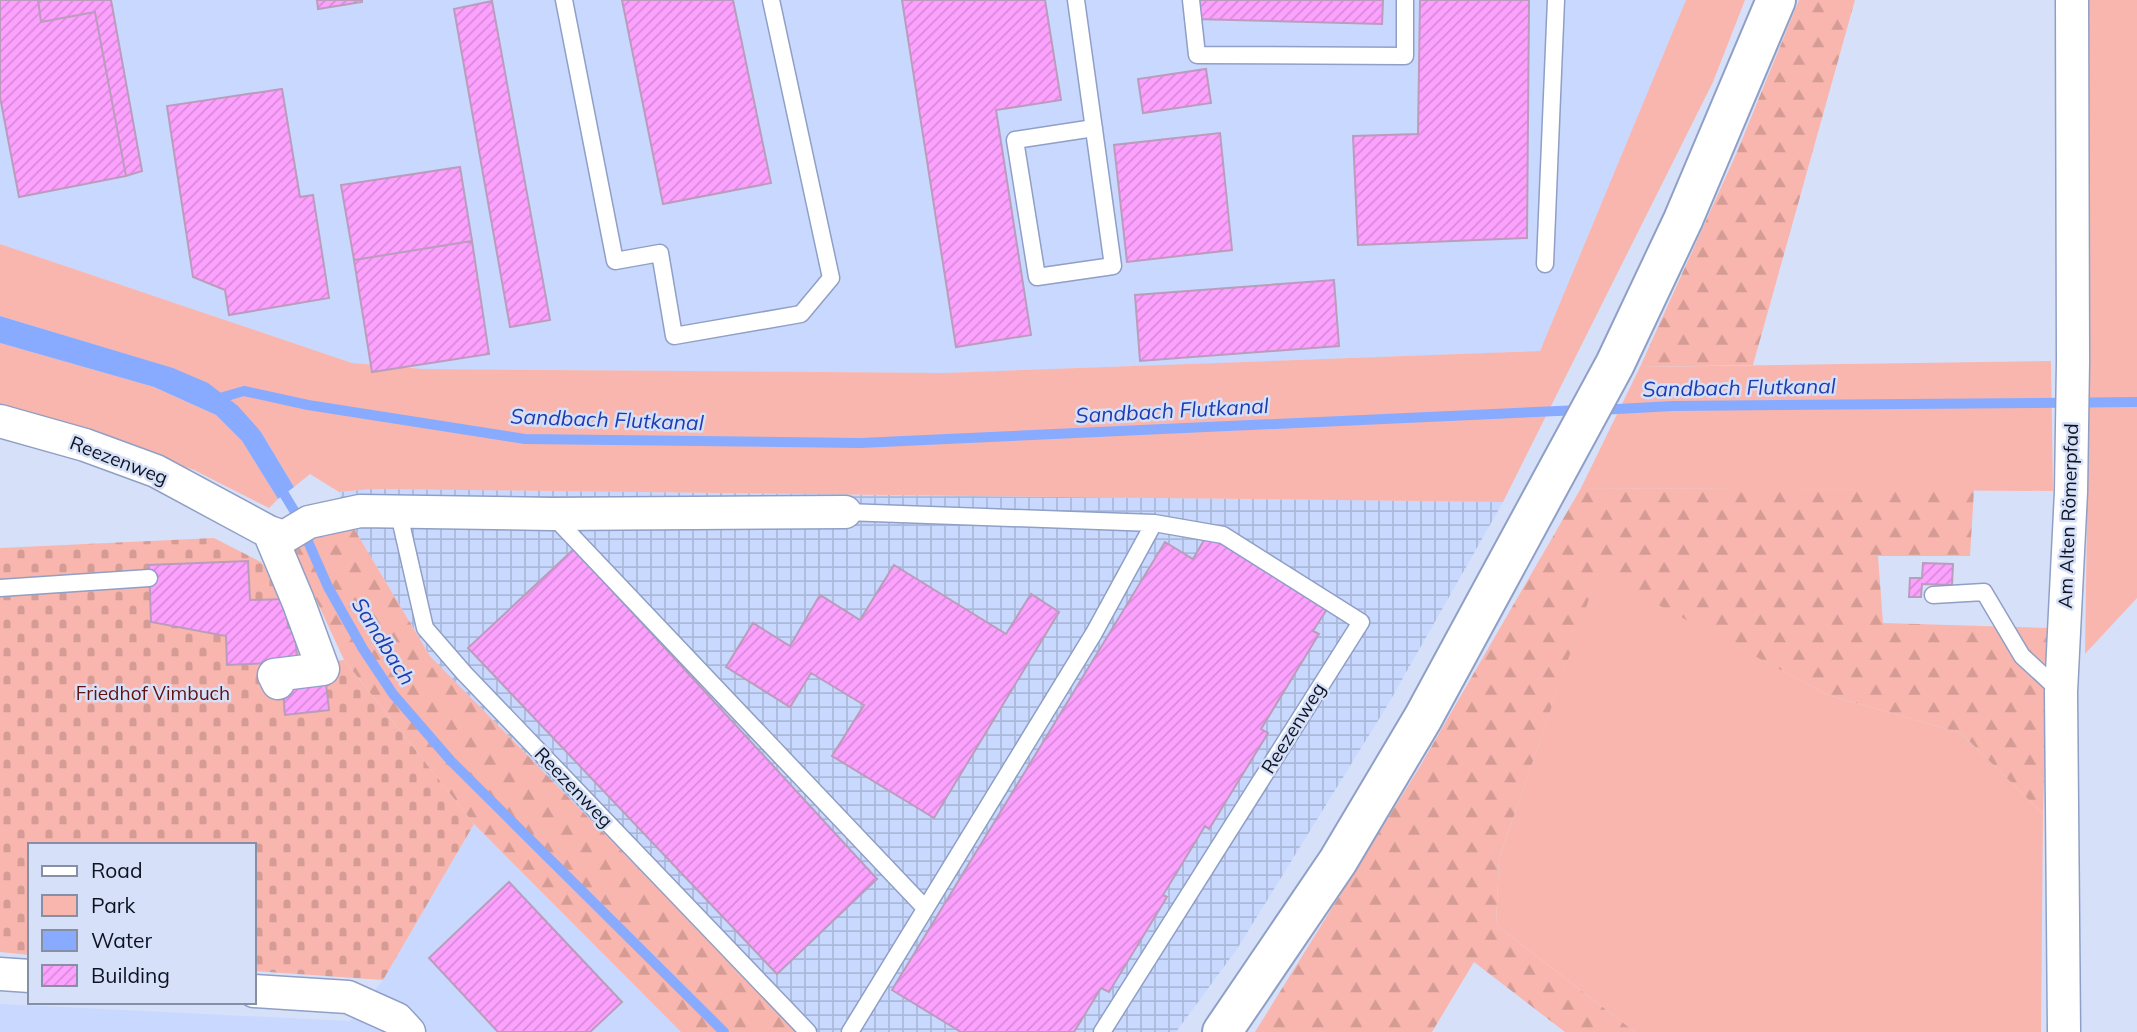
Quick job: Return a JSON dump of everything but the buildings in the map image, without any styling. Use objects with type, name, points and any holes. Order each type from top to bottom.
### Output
[{"type":"main road","points":[[1222,1032],[1345,849],[1423,718],[1615,364],[1683,220],[1776,0]]},
{"type":"street","name":"Am Alten Römerpfad","points":[[2064,1032],[2061,692],[2071,480],[2073,362],[2072,0]]},
{"type":"street","name":"Reezenweg","points":[[0,421],[85,445],[156,471],[287,530],[360,511],[552,514],[845,512]]},
{"type":"street","points":[[278,682],[274,675],[323,669],[298,601],[287,530]]},
{"type":"street","points":[[0,974],[28,976]]},
{"type":"street","points":[[256,991],[348,997],[397,1019],[409,1032]]},
{"type":"lane","points":[[564,0],[615,261],[660,253],[674,336],[801,314],[831,278],[771,0]]},
{"type":"lane","points":[[1076,0],[1094,128],[1113,266],[1037,277],[1015,140],[1094,128]]},
{"type":"lane","points":[[1191,0],[1197,55],[1405,56],[1405,0]]},
{"type":"lane","points":[[1545,264],[1556,0]]},
{"type":"lane","name":"Reezenweg","points":[[398,510],[425,628],[464,673],[808,1032]]},
{"type":"lane","name":"Reezenweg","points":[[845,512],[1154,523],[1223,535],[1360,622],[1102,1032]]},
{"type":"lane","points":[[552,514],[925,908]]},
{"type":"lane","points":[[850,1032],[1094,633],[1154,523]]},
{"type":"lane","points":[[0,588],[149,578]]},
{"type":"lane","points":[[1934,595],[1984,592],[2022,656],[2061,692]]},
{"type":"shaded area","points":[[0,0],[1686,0],[1540,351],[945,373],[423,369],[352,363],[0,244]]},
{"type":"shaded area","points":[[371,489],[1503,502],[1387,706],[1237,949],[1176,1032],[799,1032],[430,656],[350,522],[339,492]]},
{"type":"shaded area","points":[[474,824],[681,1032],[0,1032],[0,1004],[350,1021],[383,980]]},
{"type":"green space","points":[[1686,0],[1745,0],[1713,82],[1503,502],[371,489],[339,492],[310,474],[294,487],[261,432],[172,368],[0,316],[0,244],[352,363],[423,369],[945,373],[1540,351]]},
{"type":"green space","points":[[1799,0],[1855,0],[1753,365],[1640,367],[1737,152]]},
{"type":"green space","points":[[2083,0],[2137,0],[2137,598],[2085,654],[2087,522]]},
{"type":"green space","points":[[0,343],[154,387],[216,415],[242,441],[278,499],[269,508],[194,470],[0,405]]},
{"type":"green space","points":[[2051,361],[2053,491],[1581,488],[1640,367]]},
{"type":"green space","points":[[1581,488],[1974,490],[1970,556],[1878,556],[1883,623],[2049,628],[2043,814],[1961,733],[1828,695],[1598,573],[1499,859],[1496,925],[1635,1032],[1565,1032],[1474,962],[1432,1032],[1255,1032],[1419,768]]},
{"type":"green space","points":[[350,522],[430,656],[799,1032],[681,1032],[474,824],[344,660],[291,545]]},
{"type":"green space","name":"Friedhof Vimbuch","points":[[214,538],[261,562],[295,605],[303,664],[344,660],[474,824],[383,980],[256,971],[256,843],[28,843],[28,955],[0,952],[0,548]]},
{"type":"green space","points":[[1598,572],[1828,695],[1961,733],[2043,814],[2041,1032],[1635,1032],[1496,925],[1499,859]]},
{"type":"water","points":[[0,316],[173,368],[208,383],[238,406],[261,432],[294,487],[278,499],[242,441],[216,415],[154,387],[0,343]]},
{"type":"waterway","name":"Sandbach Flutkanal","points":[[213,400],[244,391],[308,405],[525,439],[860,443],[1580,410]]},
{"type":"waterway","name":"Sandbach Flutkanal","points":[[1599,410],[1673,406],[2137,402]]},
{"type":"waterway","name":"Sandbach","points":[[278,484],[295,512],[328,587],[363,649],[393,694],[451,761],[724,1032]]}]
